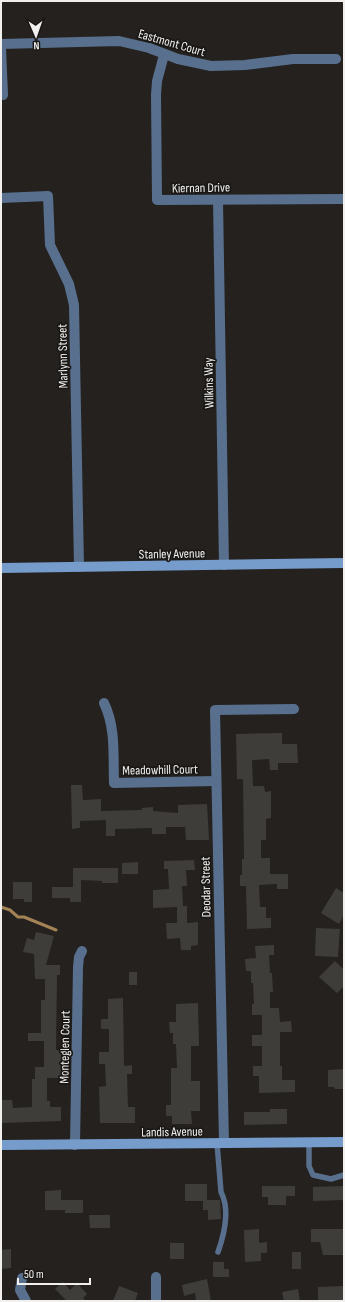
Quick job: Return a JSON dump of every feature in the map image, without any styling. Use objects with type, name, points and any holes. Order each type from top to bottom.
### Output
[{"type":"street","name":"Eastmont Court","points":[[1,44],[119,42],[135,44],[194,64],[228,66],[278,60],[336,59]]},
{"type":"street","points":[[1,48],[3,95]]},
{"type":"street","name":"Kiernan Drive","points":[[164,55],[157,81],[156,95],[157,200],[344,199]]},
{"type":"street","name":"Marlynn Street","points":[[1,198],[48,196],[50,246],[71,291],[74,305],[80,567]]},
{"type":"street","name":"Wilkins Way","points":[[218,200],[224,565]]},
{"type":"street","name":"Stanley Avenue","points":[[1,568],[344,563]]},
{"type":"street","name":"Meadowhill Court","points":[[104,702],[112,728],[114,783],[216,782]]},
{"type":"street","name":"Deodar Street","points":[[221,1143],[215,710],[294,710]]},
{"type":"street","name":"Monteglen Court","points":[[75,1145],[78,957],[82,951]]},
{"type":"street","name":"Landis Avenue","points":[[1,1145],[344,1142]]},
{"type":"street","points":[[156,1276],[156,1301]]},
{"type":"street","points":[[22,1278],[20,1290],[26,1301]]},
{"type":"lane","points":[[309,1142],[309,1166],[313,1175],[331,1179],[344,1175]]},
{"type":"lane","points":[[218,1252],[225,1222],[224,1198],[221,1192],[221,1143]]},
{"type":"building","points":[[282,733],[282,744],[297,744],[298,763],[278,763],[278,770],[270,770],[269,759],[252,760],[253,786],[264,786],[265,792],[271,791],[271,818],[266,819],[266,840],[261,840],[261,858],[270,858],[270,874],[288,874],[288,889],[277,889],[277,884],[259,885],[260,907],[266,907],[266,918],[271,918],[271,928],[247,929],[246,886],[240,886],[242,859],[244,859],[243,779],[237,779],[236,734]]},
{"type":"building","points":[[71,785],[82,785],[83,800],[101,799],[101,811],[142,810],[142,808],[153,807],[153,811],[178,813],[178,805],[207,804],[209,840],[186,840],[185,827],[166,827],[166,834],[152,834],[152,828],[115,829],[115,836],[106,836],[106,820],[80,821],[80,828],[72,829]]},
{"type":"building","points":[[194,860],[195,870],[186,870],[187,886],[182,886],[183,906],[187,906],[187,923],[198,922],[198,945],[191,946],[191,950],[181,950],[180,938],[167,939],[166,923],[177,923],[177,907],[153,908],[153,890],[169,889],[168,869],[164,869],[164,861]]},
{"type":"building","points":[[138,862],[138,874],[122,874],[122,863]]},
{"type":"building","points":[[73,868],[118,868],[118,883],[102,883],[102,881],[81,880],[81,902],[70,902],[70,898],[52,898],[52,887],[73,887]]},
{"type":"building","points":[[13,882],[32,882],[32,902],[24,902],[24,899],[13,899]]},
{"type":"building","points":[[336,888],[344,893],[344,915],[339,924],[321,913]]},
{"type":"building","points":[[316,928],[340,929],[338,957],[315,956]]},
{"type":"building","points":[[36,932],[54,936],[46,965],[60,965],[60,975],[57,975],[56,1050],[61,1050],[61,1078],[47,1078],[47,1101],[50,1101],[50,1107],[61,1107],[61,1121],[1,1123],[1,1100],[12,1100],[13,1108],[32,1107],[32,1079],[35,1079],[35,1067],[44,1067],[44,1041],[28,1041],[28,1033],[41,1033],[41,1000],[45,1000],[45,979],[35,979],[34,954],[23,952],[27,938],[34,940]]},
{"type":"building","points":[[274,945],[274,955],[269,955],[273,992],[270,992],[270,1008],[279,1008],[280,1022],[291,1021],[292,1032],[280,1032],[280,1066],[282,1066],[282,1080],[295,1080],[295,1092],[259,1093],[259,1076],[253,1076],[253,1066],[262,1066],[262,1046],[252,1046],[252,1035],[262,1035],[262,1015],[252,1015],[252,1004],[254,1004],[253,983],[251,983],[251,971],[246,971],[245,959],[256,958],[255,946]]},
{"type":"building","points":[[335,961],[344,970],[344,986],[337,993],[319,977]]},
{"type":"building","points":[[129,972],[137,972],[137,985],[129,985]]},
{"type":"building","points":[[123,998],[124,1066],[132,1065],[132,1074],[127,1074],[128,1107],[135,1107],[135,1123],[100,1123],[99,1087],[106,1086],[105,1064],[99,1064],[99,1052],[109,1052],[109,1029],[101,1029],[101,1019],[108,1019],[108,999]]},
{"type":"building","points":[[198,1003],[199,1046],[191,1046],[191,1081],[200,1081],[200,1111],[191,1111],[192,1124],[172,1124],[172,1116],[166,1116],[166,1105],[171,1105],[171,1068],[177,1068],[176,1044],[173,1044],[173,1033],[170,1033],[169,1022],[176,1022],[176,1004]]},
{"type":"building","points":[[344,1069],[344,1089],[328,1087],[328,1070]]},
{"type":"building","points":[[270,1109],[287,1109],[287,1124],[244,1125],[244,1112],[270,1112]]},
{"type":"building","points":[[185,1184],[207,1184],[207,1200],[220,1200],[221,1219],[208,1220],[208,1210],[203,1210],[203,1201],[185,1201]]},
{"type":"building","points":[[262,1186],[295,1186],[295,1196],[286,1196],[286,1205],[268,1205],[268,1197],[262,1197]]},
{"type":"building","points":[[344,1186],[344,1200],[313,1201],[313,1187]]},
{"type":"building","points":[[61,1190],[61,1200],[83,1200],[83,1213],[65,1213],[65,1210],[45,1210],[45,1191]]},
{"type":"building","points":[[89,1215],[110,1215],[110,1228],[90,1228]]},
{"type":"building","points":[[259,1229],[259,1243],[267,1242],[267,1253],[261,1253],[261,1261],[245,1262],[244,1230]]},
{"type":"building","points":[[311,1229],[344,1229],[344,1255],[323,1255],[320,1242],[311,1242]]},
{"type":"building","points":[[170,1243],[184,1243],[184,1259],[170,1259]]},
{"type":"building","points":[[11,1249],[11,1268],[1,1269],[1,1250]]},
{"type":"building","points":[[292,1252],[301,1252],[301,1269],[292,1269]]},
{"type":"building","points":[[213,1262],[224,1262],[224,1269],[229,1269],[229,1277],[213,1277]]},
{"type":"building","points":[[207,1279],[211,1301],[196,1301],[195,1293],[184,1296],[182,1285]]},
{"type":"building","points":[[63,1282],[70,1290],[77,1283],[87,1294],[83,1298],[86,1301],[67,1301],[55,1289]]},
{"type":"building","points":[[119,1286],[138,1293],[135,1301],[113,1301]]},
{"type":"building","points":[[344,1286],[344,1301],[318,1301],[318,1287]]},
{"type":"building","points":[[298,1289],[300,1301],[284,1301],[282,1292]]},
{"type":"waterway","points":[[1,907],[10,910],[18,917],[24,917],[56,930]]}]
